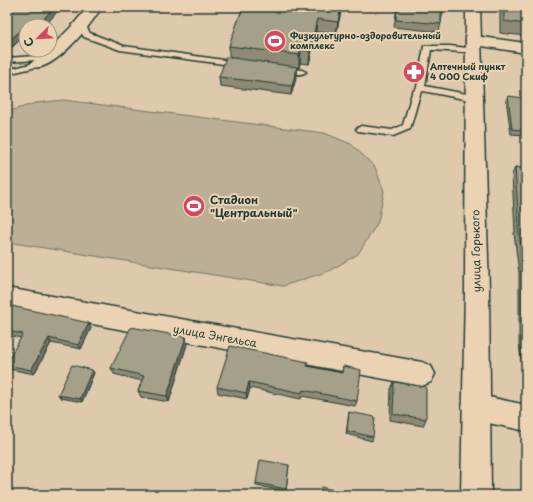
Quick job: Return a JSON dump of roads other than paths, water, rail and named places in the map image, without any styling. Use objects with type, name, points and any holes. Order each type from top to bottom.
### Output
[{"type":"main road","points":[[43,61],[81,25],[95,7]]},
{"type":"main road","name":"улица Горького","points":[[473,7],[477,289],[475,407],[476,495]]},
{"type":"main road","points":[[473,46],[526,48]]},
{"type":"main road","name":"улица Энгельса","points":[[7,298],[422,374]]},
{"type":"main road","points":[[475,407],[526,418]]},
{"type":"lane","points":[[81,25],[87,35],[123,48],[248,65]]},
{"type":"lane","points":[[361,129],[393,133],[407,127],[416,93],[421,88],[427,48],[473,46]]},
{"type":"lane","points":[[7,60],[43,61]]},
{"type":"lane","points":[[7,72],[43,61]]},
{"type":"lane","points":[[271,68],[302,72]]},
{"type":"lane","points":[[421,88],[474,98]]},
{"type":"place","name":"Физкультурно-оздоровительный комплекс","points":[[275,41]]},
{"type":"place","name":"Аптечный пункт 4 ООО Скиф","points":[[414,72]]},
{"type":"place","name":"Стадион \"Центральный\"","points":[[194,206]]}]
